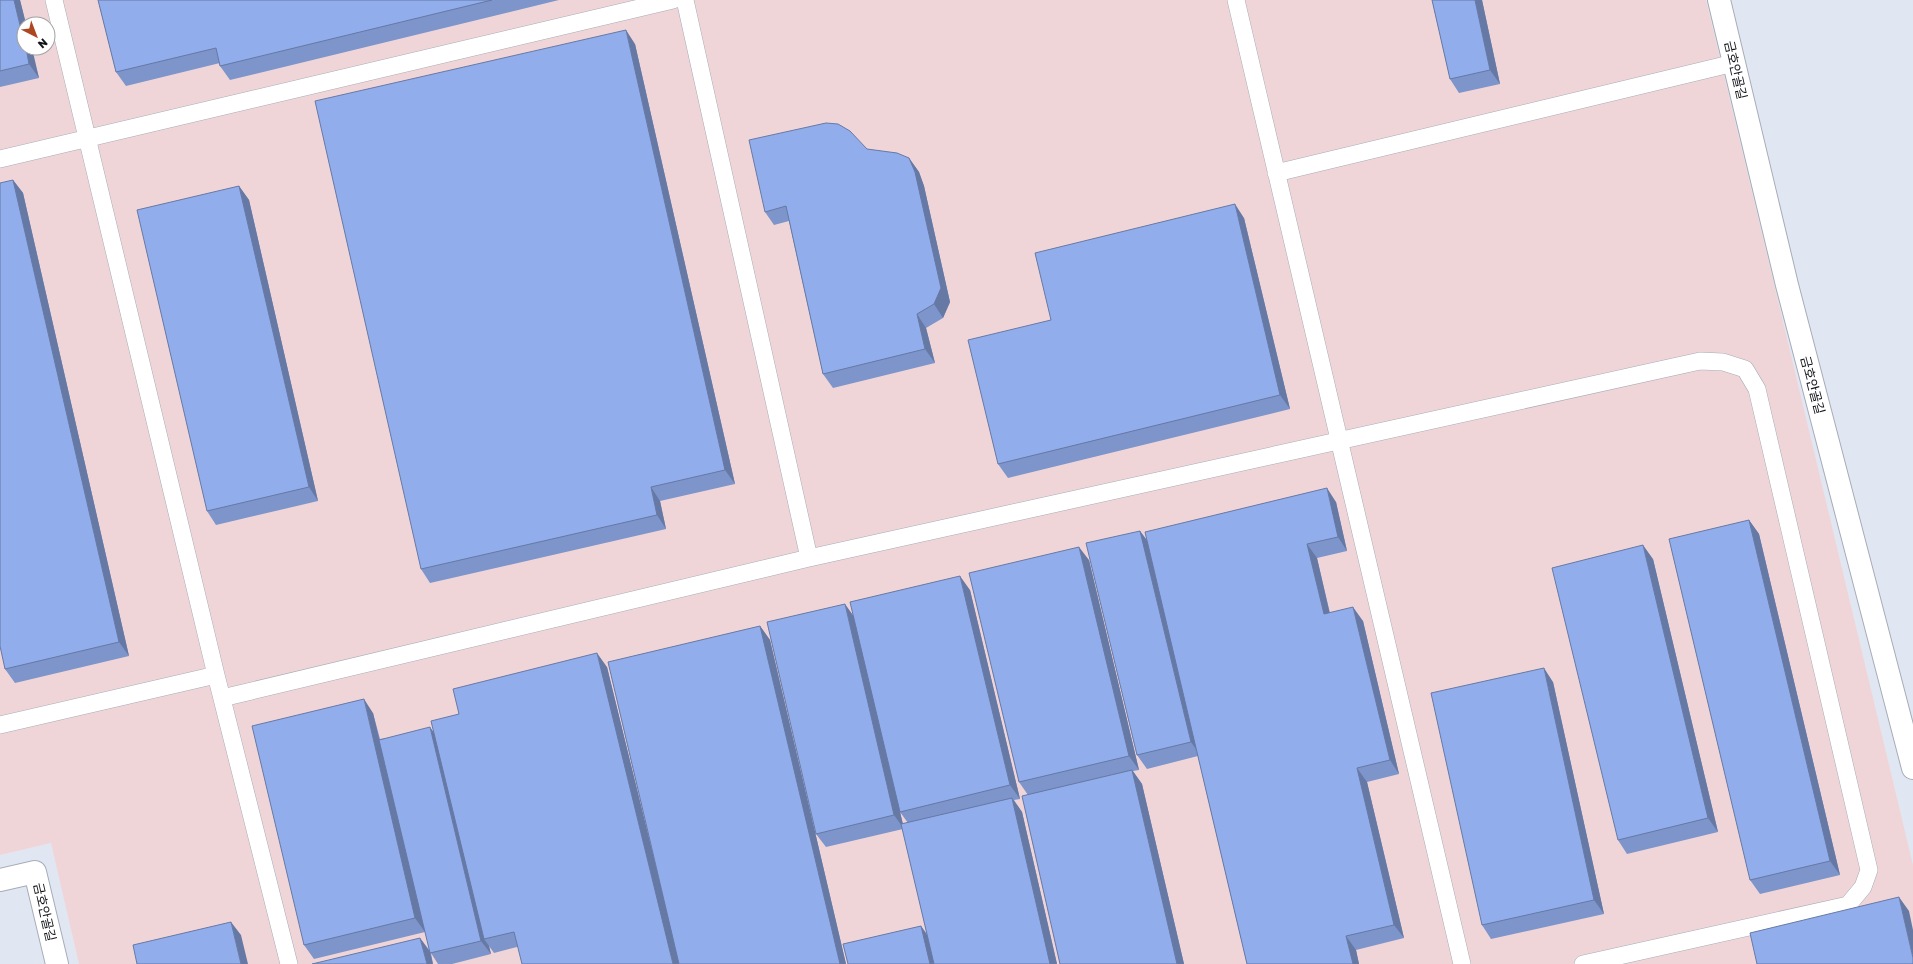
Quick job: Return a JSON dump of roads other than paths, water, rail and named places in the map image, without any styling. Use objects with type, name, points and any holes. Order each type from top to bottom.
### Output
[{"type":"street","name":"금호안골길","points":[[1719,0],[1787,285],[1913,768]]},
{"type":"street","name":"금호안골길","points":[[0,880],[35,872],[57,964]]},
{"type":"lane","points":[[54,0],[216,675],[289,964]]},
{"type":"lane","points":[[0,159],[673,0]]},
{"type":"lane","points":[[685,0],[809,558]]},
{"type":"lane","points":[[1236,0],[1462,964]]},
{"type":"lane","points":[[1276,173],[1734,63]]},
{"type":"lane","points":[[222,698],[809,558],[1700,361],[1723,362],[1745,369],[1758,389],[1869,870],[1863,887],[1848,905],[1583,964]]},
{"type":"lane","points":[[0,725],[216,675]]}]
